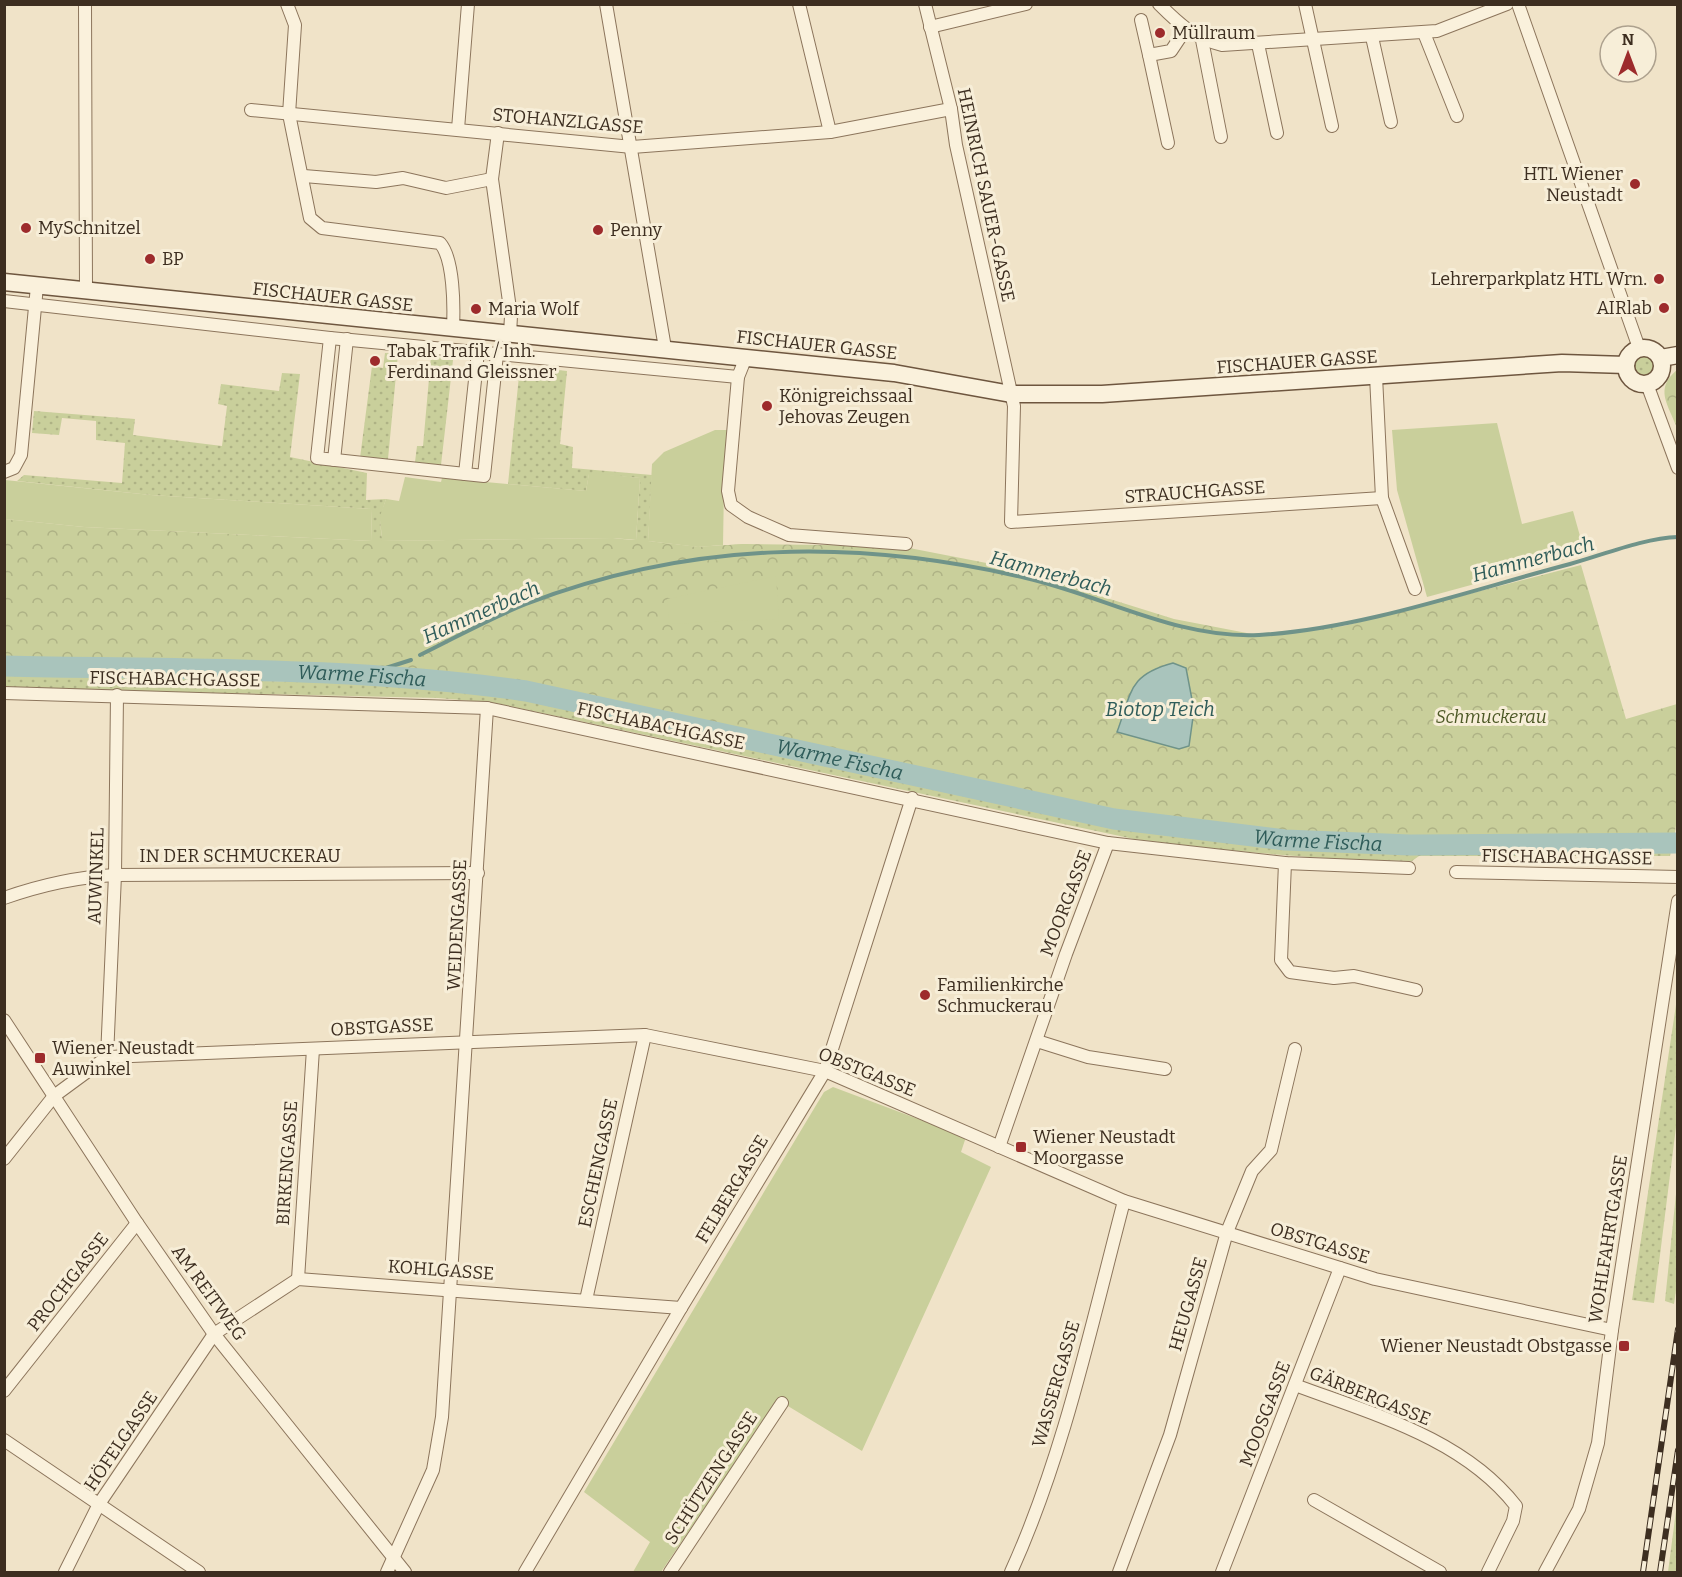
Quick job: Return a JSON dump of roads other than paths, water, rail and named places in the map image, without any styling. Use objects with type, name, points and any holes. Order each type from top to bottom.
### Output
[{"type":"main road","name":"FISCHAUER GASSE","points":[[4,282],[894,373],[1011,394],[1102,394],[1562,363],[1626,365]]},
{"type":"main road","points":[[1639,348],[1651,349],[1669,357],[1658,377],[1647,384],[1632,379],[1626,365],[1629,355],[1639,348]]},
{"type":"street","points":[[85,4],[86,290]]},
{"type":"street","points":[[287,4],[295,25],[289,114],[304,176],[310,218],[322,228],[440,243],[447,251],[454,310],[453,328]]},
{"type":"street","points":[[458,129],[468,4]]},
{"type":"street","points":[[606,4],[665,348]]},
{"type":"street","points":[[799,4],[830,132]]},
{"type":"street","name":"HEINRICH SAUER-GASSE","points":[[925,4],[951,109],[956,145],[1014,406],[1011,522]]},
{"type":"street","points":[[930,27],[1026,4]]},
{"type":"street","points":[[1159,4],[1185,30],[1202,40],[1222,45],[1424,33],[1437,31],[1507,4]]},
{"type":"street","points":[[1305,4],[1332,126]]},
{"type":"street","points":[[1518,4],[1639,348]]},
{"type":"street","points":[[1141,20],[1168,143]]},
{"type":"street","points":[[1149,56],[1171,51],[1185,30]]},
{"type":"street","points":[[1424,33],[1457,116]]},
{"type":"street","points":[[1372,37],[1391,122]]},
{"type":"street","points":[[1202,40],[1221,137]]},
{"type":"street","points":[[1258,44],[1277,133]]},
{"type":"street","name":"STOHANZLGASSE","points":[[251,110],[632,147],[830,132],[951,109]]},
{"type":"street","points":[[498,133],[492,179],[511,316],[510,334]]},
{"type":"street","points":[[304,176],[376,182],[404,178],[446,188],[492,179]]},
{"type":"street","points":[[4,472],[14,468],[21,455],[37,286]]},
{"type":"street","points":[[4,302],[330,338],[738,377]]},
{"type":"street","points":[[330,338],[317,458],[484,476],[497,354]]},
{"type":"street","points":[[334,460],[346,339]]},
{"type":"street","points":[[465,474],[478,352]]},
{"type":"street","points":[[746,357],[738,377],[728,491],[731,505],[748,517],[789,535],[906,544]]},
{"type":"street","points":[[1376,376],[1382,498],[1415,589]]},
{"type":"street","points":[[1647,384],[1677,468]]},
{"type":"street","name":"STRAUCHGASSE","points":[[1011,522],[1382,498]]},
{"type":"street","name":"FISCHABACHGASSE","points":[[4,693],[488,708],[912,798],[1108,843],[1286,862],[1409,868]]},
{"type":"street","name":"AUWINKEL","points":[[107,1057],[115,875],[117,695]]},
{"type":"street","name":"WEIDENGASSE","points":[[387,1572],[433,1470],[442,1417],[488,708]]},
{"type":"street","name":"FELBERGASSE","points":[[525,1572],[825,1071],[912,798]]},
{"type":"street","name":"MOORGASSE","points":[[999,1147],[1066,954],[1108,843]]},
{"type":"street","points":[[1286,862],[1281,960],[1290,972],[1334,978],[1354,976],[1416,990]]},
{"type":"street","name":"FISCHABACHGASSE","points":[[1456,872],[1677,878]]},
{"type":"street","name":"IN DER SCHMUCKERAU","points":[[4,898],[42,885],[82,877],[115,875],[478,873]]},
{"type":"street","name":"WOHLFAHRTGASSE","points":[[1545,1572],[1568,1533],[1590,1476],[1598,1443],[1612,1330],[1677,901]]},
{"type":"street","name":"AM REITWEG","points":[[4,1020],[137,1223],[214,1334],[405,1572]]},
{"type":"street","name":"OBSTGASSE","points":[[107,1057],[645,1035],[825,1071],[1124,1201],[1375,1279],[1612,1330]]},
{"type":"street","name":"ESCHENGASSE","points":[[586,1300],[645,1035]]},
{"type":"street","points":[[1037,1041],[1088,1057],[1165,1069]]},
{"type":"street","name":"BIRKENGASSE","points":[[298,1279],[313,1049]]},
{"type":"street","name":"HEUGASSE","points":[[1119,1572],[1170,1435],[1227,1232],[1252,1171],[1271,1150],[1295,1049]]},
{"type":"street","points":[[4,1159],[54,1096],[107,1057]]},
{"type":"street","name":"WASSERGASSE","points":[[1011,1572],[1031,1527],[1071,1402],[1124,1201]]},
{"type":"street","name":"PROCHGASSE","points":[[4,1391],[137,1223]]},
{"type":"street","name":"MOOSGASSE","points":[[1222,1572],[1340,1268]]},
{"type":"street","points":[[214,1334],[298,1279]]},
{"type":"street","name":"KOHLGASSE","points":[[298,1279],[681,1308]]},
{"type":"street","name":"HÖFELGASSE","points":[[65,1572],[99,1504],[214,1334]]},
{"type":"street","name":"GÄRBERGASSE","points":[[1295,1386],[1422,1433],[1499,1485],[1516,1506],[1514,1521],[1488,1572]]},
{"type":"street","name":"SCHÜTZENGASSE","points":[[670,1572],[782,1403]]},
{"type":"street","points":[[4,1440],[199,1572]]},
{"type":"street","points":[[1314,1500],[1440,1572]]},
{"type":"water","name":"Biotop Teich","points":[[1173,663],[1186,668],[1194,710],[1189,746],[1179,749],[1117,732],[1129,696],[1139,680],[1147,673]]},
{"type":"waterway","name":"Hammerbach","points":[[420,655],[526,604],[588,583],[650,568],[712,558],[774,552],[836,552],[899,556],[962,565],[1026,578],[1141,615],[1199,630],[1259,635],[1298,631],[1376,617],[1638,544],[1678,537]]},
{"type":"waterway","name":"Hammerbach","points":[[367,674],[411,660]]},
{"type":"waterway","name":"Warme Fischa","points":[[4,666],[331,673],[396,677],[526,691],[1114,819],[1285,840],[1410,845],[1678,843]]},
{"type":"railway","points":[[1643,1572],[1678,1329]]},
{"type":"railway","points":[[1660,1572],[1678,1450]]},
{"type":"place","name":"Müllraum","points":[[1160,33]]},
{"type":"place","name":"HTL Wiener Neustadt","points":[[1635,184]]},
{"type":"place","name":"MySchnitzel","points":[[26,228]]},
{"type":"place","name":"Penny","points":[[598,230]]},
{"type":"place","name":"BP","points":[[150,259]]},
{"type":"place","name":"Lehrerparkplatz HTL Wrn.","points":[[1659,279]]},
{"type":"place","name":"AIRlab","points":[[1664,308]]},
{"type":"place","name":"Maria Wolf","points":[[476,309]]},
{"type":"place","name":"Tabak Trafik / Inh. Ferdinand Gleissner","points":[[375,361]]},
{"type":"place","name":"Königreichssaal Jehovas Zeugen","points":[[767,406]]},
{"type":"place","name":"Familienkirche Schmuckerau","points":[[925,995]]},
{"type":"place","name":"Wiener Neustadt Auwinkel","points":[[40,1058]]},
{"type":"place","name":"Wiener Neustadt Moorgasse","points":[[1021,1147]]},
{"type":"place","name":"Wiener Neustadt Obstgasse","points":[[1624,1346]]},
{"type":"park label","name":"Schmuckerau","points":[[1491,717]]}]
